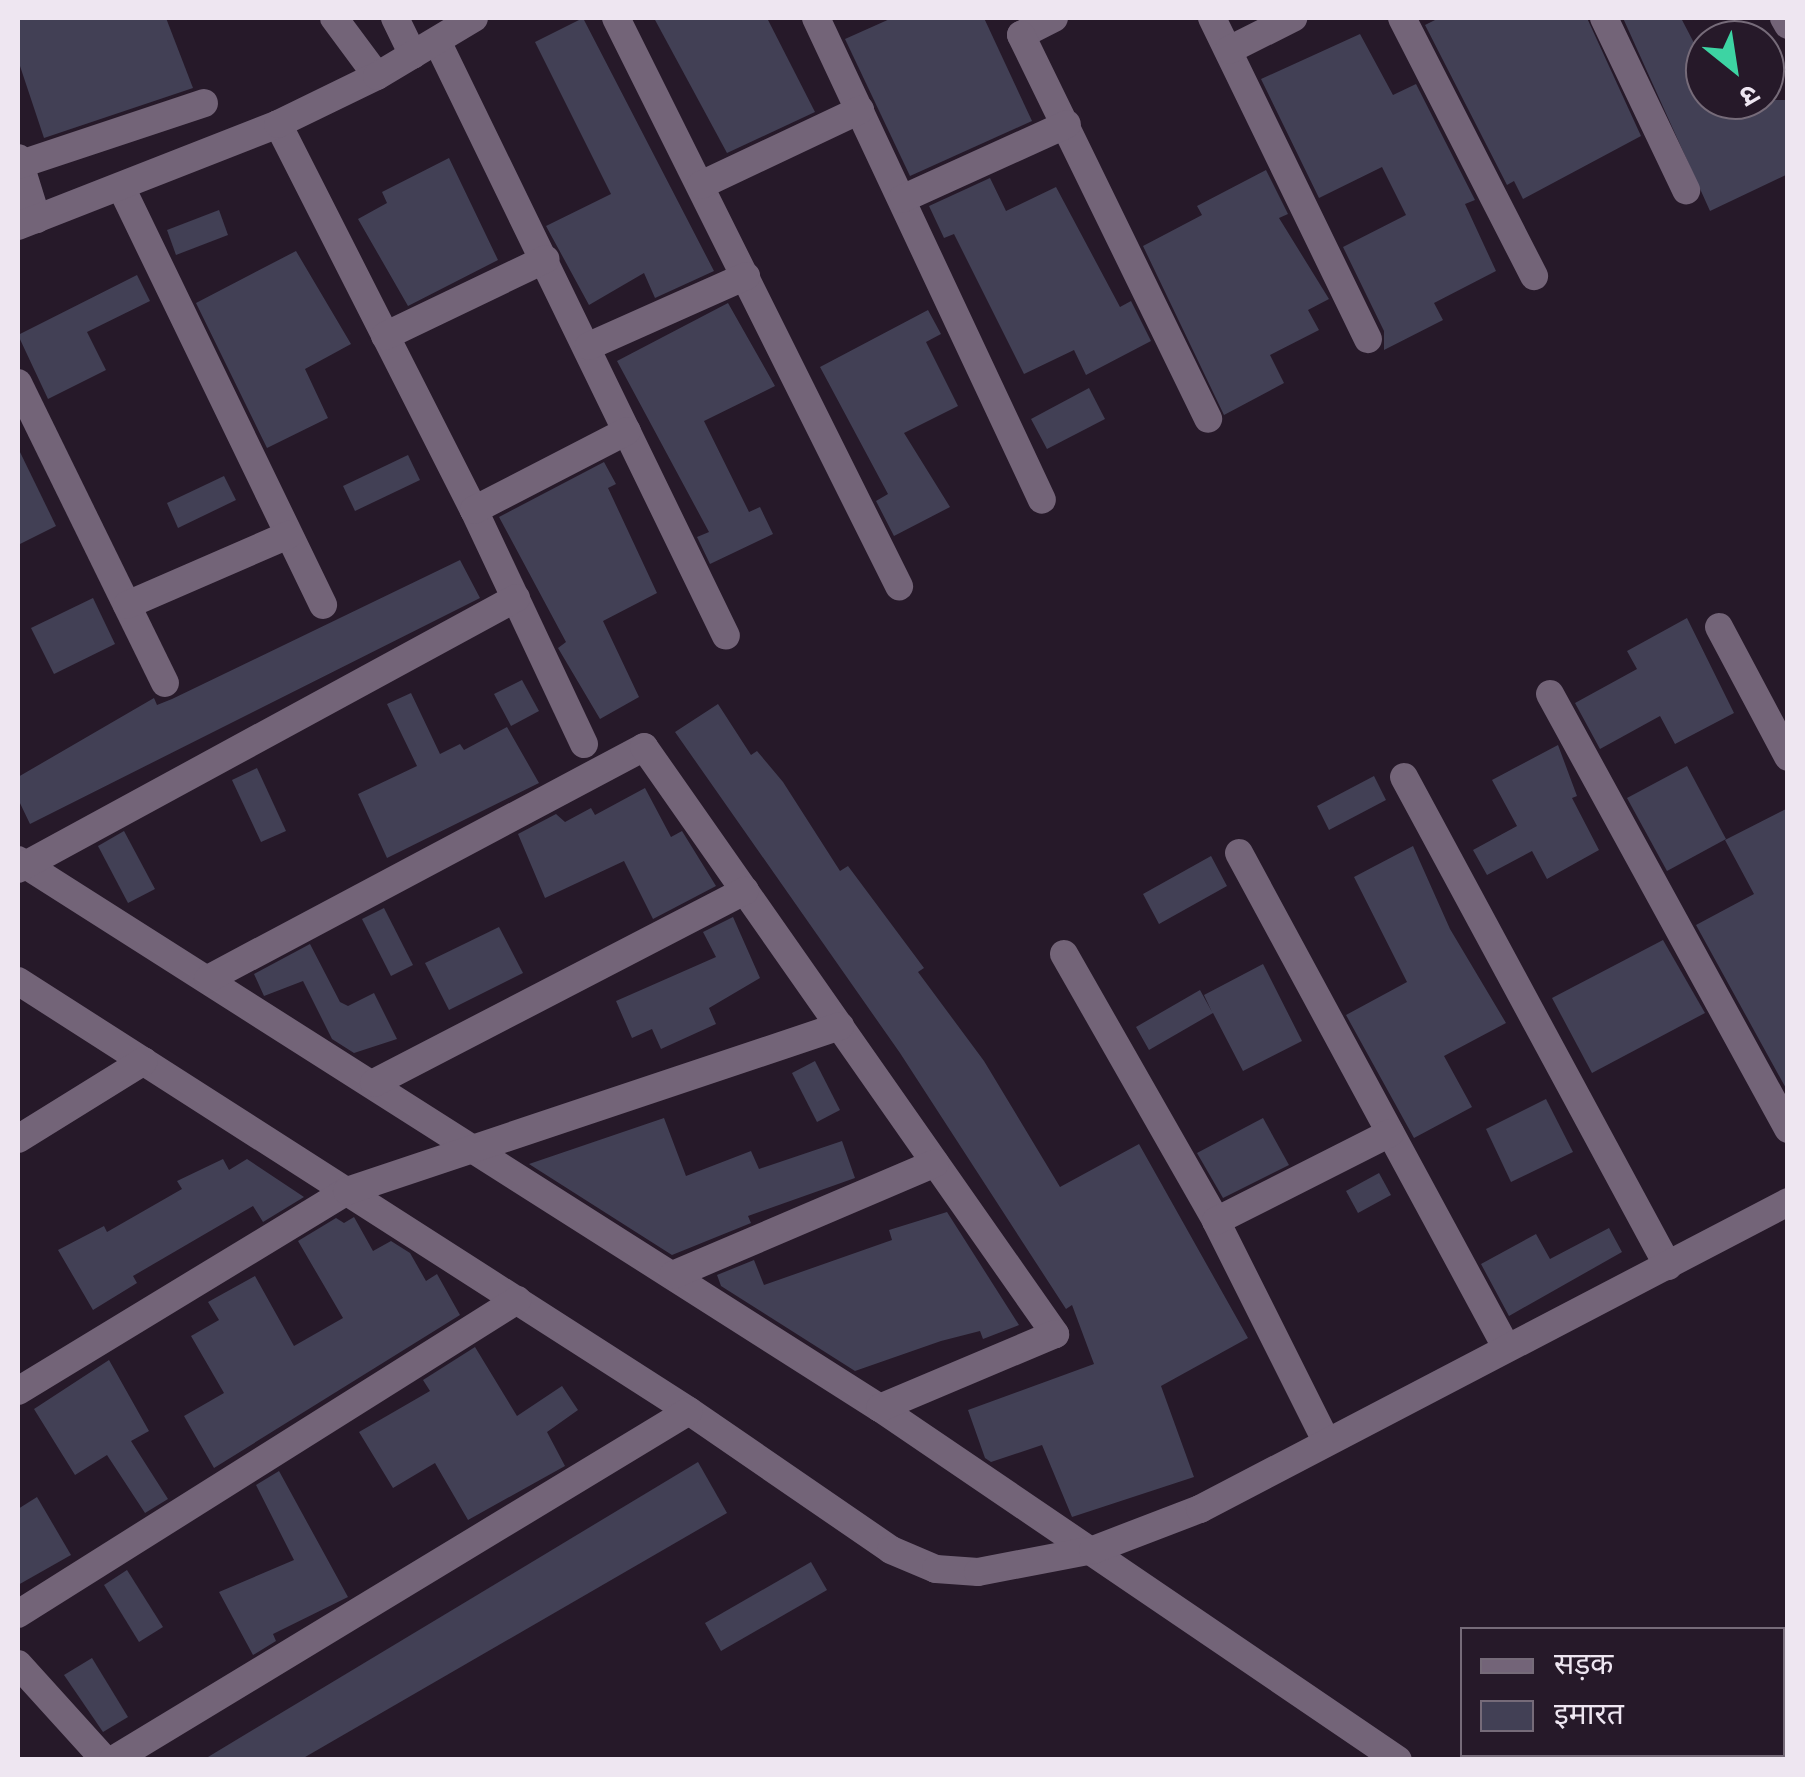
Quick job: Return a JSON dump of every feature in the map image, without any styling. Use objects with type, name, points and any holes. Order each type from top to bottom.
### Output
[{"type":"street","points":[[334,18],[377,76]]},
{"type":"street","points":[[395,18],[425,48],[546,259],[726,636]]},
{"type":"street","points":[[204,103],[18,162],[28,223],[278,124],[377,76],[474,18]]},
{"type":"street","points":[[616,18],[899,586]]},
{"type":"street","points":[[816,18],[1042,500]]},
{"type":"street","points":[[1054,18],[1016,26],[1208,419]]},
{"type":"street","points":[[1212,18],[1368,339]]},
{"type":"street","points":[[1229,50],[1293,18]]},
{"type":"street","points":[[1402,18],[1534,276]]},
{"type":"street","points":[[1604,18],[1686,190]]},
{"type":"street","points":[[1784,18],[1788,24]]},
{"type":"street","points":[[701,185],[860,110]]},
{"type":"street","points":[[278,124],[474,510],[584,744]]},
{"type":"street","points":[[902,199],[1067,124]]},
{"type":"street","points":[[122,189],[323,605]]},
{"type":"street","points":[[385,336],[546,259]]},
{"type":"street","points":[[590,346],[746,276]]},
{"type":"street","points":[[18,384],[165,683]]},
{"type":"street","points":[[474,510],[627,432]]},
{"type":"street","points":[[127,605],[288,535]]},
{"type":"street","points":[[19,864],[516,598]]},
{"type":"street","points":[[1719,627],[1788,757]]},
{"type":"street","points":[[1550,694],[1788,1128]]},
{"type":"street","points":[[208,979],[644,747],[1055,1334],[880,1408]]},
{"type":"street","points":[[1404,777],[1668,1266]]},
{"type":"street","points":[[1239,853],[1505,1346]]},
{"type":"street","points":[[19,864],[208,979],[880,1408],[1398,1760]]},
{"type":"street","points":[[374,1084],[745,891]]},
{"type":"street","points":[[1064,954],[1216,1221],[1326,1441]]},
{"type":"street","points":[[18,981],[689,1410],[890,1550],[936,1569],[978,1572],[1093,1550],[1200,1510],[1505,1346],[1788,1202]]},
{"type":"street","points":[[18,1391],[347,1191],[840,1026]]},
{"type":"street","points":[[18,1139],[144,1061]]},
{"type":"street","points":[[1216,1221],[1390,1132]]},
{"type":"street","points":[[674,1275],[935,1163]]},
{"type":"street","points":[[18,1614],[517,1300]]},
{"type":"street","points":[[113,1760],[689,1410]]},
{"type":"street","points":[[19,1668],[105,1760]]},
{"type":"building","points":[[18,18],[166,18],[193,88],[44,138],[18,60]]},
{"type":"building","points":[[583,18],[714,271],[655,298],[644,273],[589,305],[546,226],[611,194],[535,42]]},
{"type":"building","points":[[654,18],[767,18],[815,112],[727,153]]},
{"type":"building","points":[[892,18],[984,18],[1032,121],[910,176],[845,39]]},
{"type":"building","points":[[1439,18],[1587,18],[1641,136],[1523,199],[1514,181],[1507,185],[1425,25]]},
{"type":"building","points":[[1623,18],[1681,18],[1685,26],[1685,120],[1785,120],[1788,100],[1788,174],[1710,211]]},
{"type":"building","points":[[1360,34],[1393,95],[1416,84],[1475,200],[1465,204],[1496,271],[1434,303],[1443,320],[1384,350],[1384,331],[1343,247],[1406,215],[1382,167],[1319,198],[1261,79]]},
{"type":"building","points":[[449,158],[498,260],[408,306],[358,219],[387,203],[382,192]]},
{"type":"building","points":[[1266,170],[1288,214],[1279,218],[1329,299],[1308,310],[1319,330],[1270,355],[1284,383],[1224,415],[1143,246],[1202,215],[1197,206]]},
{"type":"building","points":[[990,178],[1006,211],[1056,187],[1120,307],[1131,301],[1151,341],[1086,375],[1074,350],[1024,374],[954,234],[944,238],[929,206]]},
{"type":"building","points":[[219,210],[228,235],[176,255],[167,230]]},
{"type":"building","points":[[296,251],[351,344],[305,369],[328,418],[267,448],[196,303]]},
{"type":"building","points":[[137,275],[150,301],[87,332],[106,370],[48,399],[18,335]]},
{"type":"building","points":[[728,303],[775,386],[704,421],[749,512],[760,507],[773,534],[710,564],[697,537],[709,532],[617,361]]},
{"type":"building","points":[[928,310],[941,334],[926,342],[958,406],[904,433],[950,507],[894,536],[876,501],[888,494],[820,367]]},
{"type":"building","points":[[1089,388],[1105,419],[1047,449],[1031,419]]},
{"type":"building","points":[[18,448],[56,526],[18,545]]},
{"type":"building","points":[[408,455],[420,480],[355,511],[343,486]]},
{"type":"building","points":[[604,462],[616,484],[608,488],[657,593],[603,621],[639,697],[600,719],[558,648],[566,642],[499,517]]},
{"type":"building","points":[[224,476],[236,500],[178,528],[167,503]]},
{"type":"building","points":[[460,560],[480,598],[30,824],[18,799],[18,777],[154,698],[157,705],[172,699]]},
{"type":"building","points":[[93,598],[115,644],[54,674],[31,628]]},
{"type":"building","points":[[1687,618],[1734,713],[1675,744],[1660,716],[1600,749],[1575,703],[1637,669],[1627,651]]},
{"type":"building","points":[[522,680],[539,711],[511,726],[494,694]]},
{"type":"building","points":[[411,693],[440,754],[460,744],[464,750],[507,727],[539,783],[387,858],[358,794],[417,766],[387,704]]},
{"type":"building","points":[[718,704],[751,755],[757,751],[783,782],[840,871],[848,866],[924,968],[918,972],[984,1061],[1060,1187],[1139,1144],[1248,1338],[1161,1386],[1194,1477],[1072,1517],[1042,1445],[991,1462],[985,1458],[968,1410],[1094,1364],[1072,1305],[1066,1309],[900,1053],[675,732]]},
{"type":"building","points":[[1558,745],[1577,796],[1572,798],[1599,850],[1547,879],[1532,851],[1487,875],[1473,850],[1517,826],[1492,780]]},
{"type":"building","points":[[1687,766],[1726,839],[1667,871],[1627,798]]},
{"type":"building","points":[[257,768],[286,831],[261,842],[232,780]]},
{"type":"building","points":[[1374,776],[1386,800],[1329,830],[1317,806]]},
{"type":"building","points":[[645,788],[671,837],[682,831],[716,886],[653,919],[624,861],[545,898],[518,834],[556,814],[565,822],[591,808],[595,815]]},
{"type":"building","points":[[1788,808],[1788,1092],[1696,925],[1754,894],[1725,840]]},
{"type":"building","points":[[124,831],[155,889],[128,903],[98,846]]},
{"type":"building","points":[[1413,846],[1450,929],[1506,1023],[1444,1056],[1472,1107],[1414,1138],[1346,1015],[1407,982],[1354,877]]},
{"type":"building","points":[[1211,856],[1227,886],[1159,924],[1143,894]]},
{"type":"building","points":[[384,908],[413,965],[391,976],[362,919]]},
{"type":"building","points":[[733,917],[760,978],[709,1008],[716,1024],[661,1049],[652,1029],[632,1038],[616,1001],[716,957],[703,932]]},
{"type":"building","points":[[499,927],[523,973],[449,1010],[425,963]]},
{"type":"building","points":[[1663,940],[1705,1013],[1592,1073],[1552,998]]},
{"type":"building","points":[[310,944],[340,1002],[348,1006],[374,993],[397,1039],[354,1053],[332,1039],[303,981],[264,996],[254,974]]},
{"type":"building","points":[[1263,964],[1302,1041],[1243,1071],[1213,1013],[1149,1050],[1136,1027],[1200,990],[1212,1012],[1204,995]]},
{"type":"building","points":[[815,1061],[840,1110],[817,1122],[792,1073]]},
{"type":"building","points":[[1546,1099],[1573,1152],[1511,1182],[1486,1129]]},
{"type":"building","points":[[664,1118],[686,1176],[751,1151],[759,1169],[842,1141],[855,1178],[748,1216],[751,1223],[672,1255],[529,1164]]},
{"type":"building","points":[[1263,1118],[1289,1165],[1223,1198],[1197,1153]]},
{"type":"building","points":[[223,1159],[229,1170],[247,1159],[304,1197],[263,1222],[253,1206],[133,1276],[137,1283],[93,1310],[58,1250],[104,1226],[107,1232],[182,1189],[177,1181]]},
{"type":"building","points":[[1379,1173],[1391,1195],[1358,1213],[1346,1191]]},
{"type":"building","points":[[947,1212],[1019,1325],[983,1339],[980,1331],[941,1341],[855,1371],[721,1286],[717,1275],[754,1260],[764,1285],[892,1240],[889,1230]]},
{"type":"building","points":[[354,1217],[373,1251],[391,1241],[410,1253],[426,1281],[437,1274],[460,1315],[214,1468],[184,1416],[224,1393],[191,1336],[219,1320],[208,1302],[255,1276],[294,1346],[343,1318],[298,1241],[336,1218],[344,1223]]},
{"type":"building","points":[[1609,1228],[1622,1252],[1509,1316],[1481,1264],[1536,1234],[1550,1259]]},
{"type":"building","points":[[475,1347],[517,1416],[562,1386],[578,1410],[547,1432],[565,1466],[468,1520],[435,1463],[393,1488],[359,1432],[430,1391],[423,1380]]},
{"type":"building","points":[[109,1360],[149,1431],[131,1441],[168,1499],[145,1513],[107,1455],[75,1475],[34,1409]]},
{"type":"building","points":[[698,1462],[727,1513],[300,1760],[203,1760]]},
{"type":"building","points":[[279,1471],[348,1597],[273,1634],[276,1641],[253,1655],[219,1592],[294,1560],[256,1485]]},
{"type":"building","points":[[37,1497],[71,1555],[18,1585],[18,1509]]},
{"type":"building","points":[[811,1562],[827,1590],[721,1651],[705,1623]]},
{"type":"building","points":[[127,1570],[163,1627],[139,1642],[104,1585]]},
{"type":"building","points":[[92,1658],[128,1717],[103,1732],[64,1675]]}]
